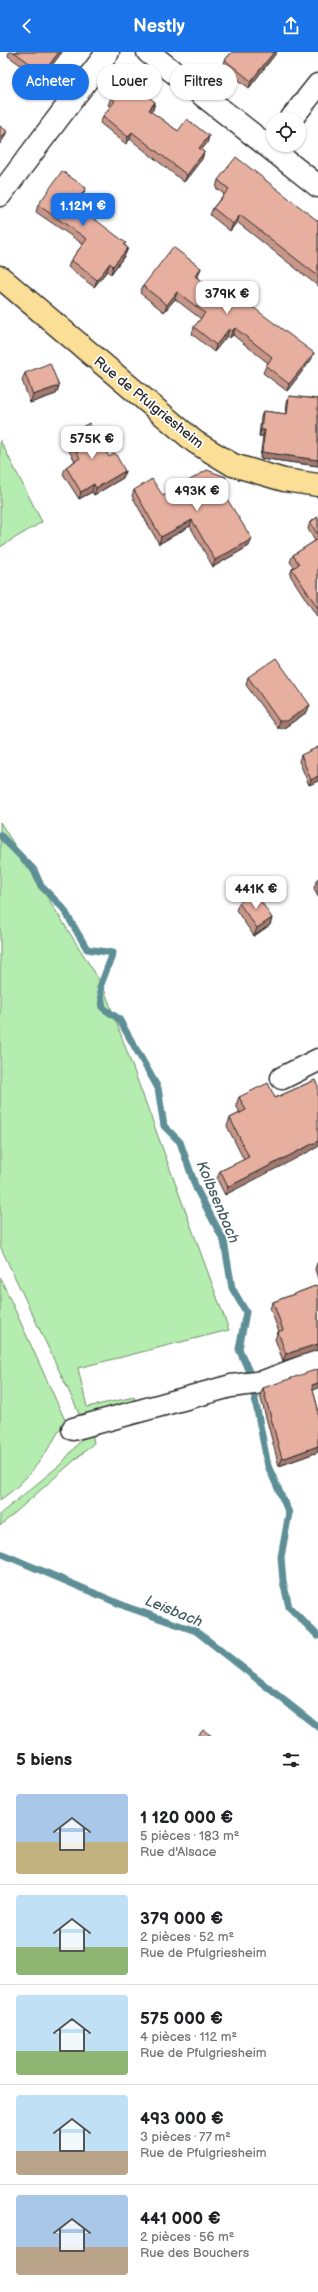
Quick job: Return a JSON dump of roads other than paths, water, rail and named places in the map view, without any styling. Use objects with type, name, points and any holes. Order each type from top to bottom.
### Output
[{"type":"main road","name":"Rue de Pfulgriesheim","points":[[0,278],[195,442],[233,465],[284,480],[318,485]]},
{"type":"street","points":[[0,195],[108,52]]},
{"type":"street","points":[[148,52],[266,141]]},
{"type":"street","points":[[297,112],[318,85]]},
{"type":"street","points":[[279,152],[318,186]]},
{"type":"street","points":[[282,1078],[318,1060]]},
{"type":"street","points":[[73,1429],[231,1386],[254,1384],[318,1361]]},
{"type":"waterway","name":"Kolbsenbach","points":[[0,835],[34,870],[41,886],[63,908],[87,949],[113,953],[100,987],[103,1008],[119,1019],[158,1088],[164,1126],[180,1142],[196,1188],[224,1241],[232,1288],[246,1312],[239,1349],[250,1374],[268,1466],[289,1513],[281,1557],[283,1581],[289,1607],[318,1636]]},
{"type":"waterway","name":"Leisbach","points":[[0,1553],[127,1607],[196,1631],[318,1727]]}]
